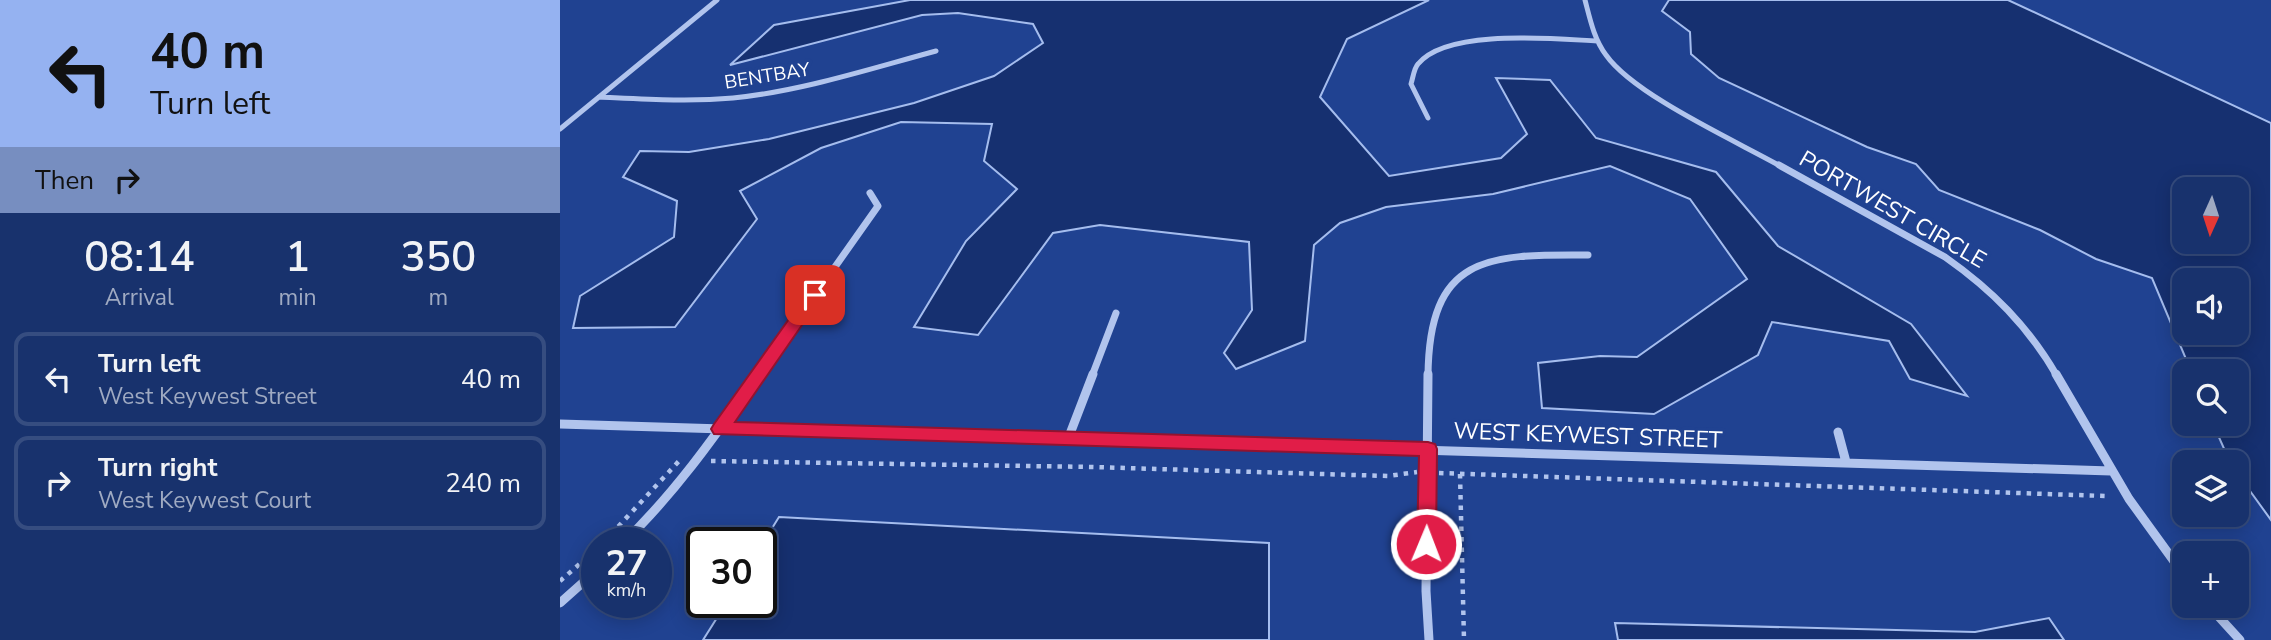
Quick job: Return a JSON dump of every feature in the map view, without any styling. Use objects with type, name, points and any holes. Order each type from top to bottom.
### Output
[{"type":"street","points":[[560,129],[717,0]]},
{"type":"street","name":"PORTWEST CIRCLE","points":[[1585,0],[1597,41],[1608,61],[1619,72],[1651,94],[1945,257],[1979,280],[2026,329],[2111,471],[2172,560]]},
{"type":"street","points":[[1428,118],[1411,86],[1419,60],[1431,51],[1470,40],[1597,41]]},
{"type":"street","name":"BENTBAY","points":[[599,97],[700,100],[735,98],[803,87],[936,51]]},
{"type":"street","points":[[640,527],[720,429],[878,206],[870,193]]},
{"type":"street","points":[[1429,640],[1426,591],[1431,329],[1438,303],[1451,285],[1480,266],[1512,255],[1588,255]]},
{"type":"street","points":[[1068,439],[1116,313]]},
{"type":"street","name":"WEST KEYWEST STREET","points":[[560,424],[2111,471]]},
{"type":"street","points":[[1838,432],[1846,462]]},
{"type":"street","points":[[560,603],[581,584]]},
{"type":"street","points":[[2220,618],[2240,640]]},
{"type":"path","points":[[617,527],[677,460],[1092,467],[1388,476],[1428,473],[2105,496]]},
{"type":"path","points":[[1460,474],[1464,640]]},
{"type":"path","points":[[560,581],[581,563]]},
{"type":"water","points":[[910,0],[1429,0],[1347,39],[1320,97],[1389,176],[1501,158],[1527,134],[1496,78],[1550,80],[1596,138],[1716,172],[1778,246],[1911,324],[1967,396],[1910,379],[1889,341],[1772,322],[1758,355],[1654,414],[1542,408],[1538,363],[1600,356],[1637,357],[1747,279],[1690,199],[1610,166],[1493,194],[1386,207],[1340,223],[1314,245],[1305,341],[1236,369],[1224,353],[1252,310],[1249,242],[1100,225],[1053,233],[978,335],[914,327],[966,241],[1017,189],[984,161],[992,124],[901,122],[821,148],[740,191],[757,219],[675,327],[573,328],[580,296],[674,237],[677,201],[623,177],[640,151],[689,152],[769,139],[914,103],[994,76],[1043,43],[1033,24],[958,13],[922,15],[730,65],[774,25]]},
{"type":"water","points":[[1669,0],[2008,0],[2271,123],[2271,520],[2249,490],[2249,450],[2225,450],[2218,436],[2249,436],[2249,359],[2186,359],[2180,345],[2249,345],[2249,268],[2172,268],[2172,326],[2152,278],[2096,259],[2040,230],[1939,190],[1916,164],[1867,147],[1719,78],[1691,54],[1690,32],[1662,11]]},
{"type":"water","points":[[779,517],[1269,543],[1269,640],[703,640],[717,618],[777,618],[777,527],[773,527]]},
{"type":"water","points":[[2049,618],[2064,640],[1618,640],[1615,623],[1975,632]]},
{"type":"route","points":[[815,295],[720,429],[1428,449],[1426,544]]}]
